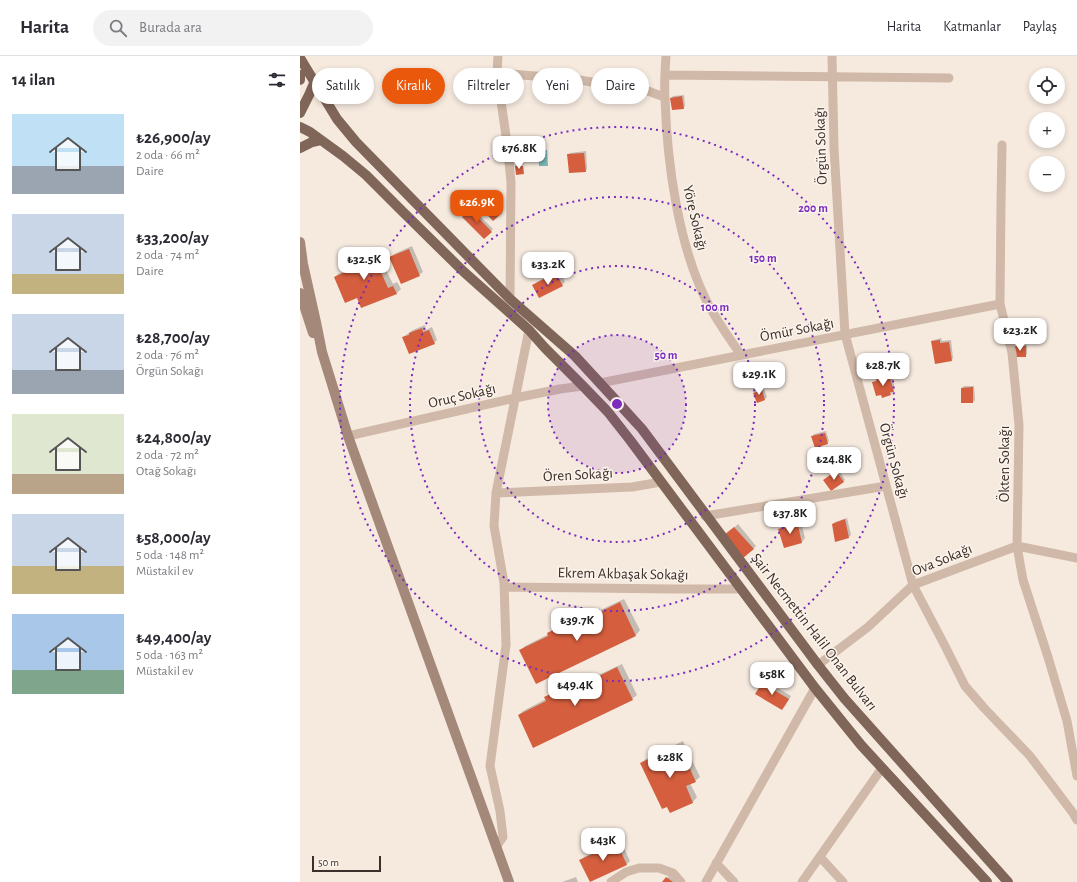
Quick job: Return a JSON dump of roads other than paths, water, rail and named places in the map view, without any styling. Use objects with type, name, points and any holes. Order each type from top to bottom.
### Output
[{"type":"main road","name":"Şair Necmettin Halil Onan Bulvarı","points":[[300,58],[312,76]]},
{"type":"main road","points":[[300,75],[300,80]]},
{"type":"main road","points":[[300,113],[312,88]]},
{"type":"main road","name":"Şair Necmettin Halil Onan Bulvarı","points":[[329,104],[356,142],[510,299],[575,356],[642,429],[705,516],[844,698],[1008,882]]},
{"type":"main road","name":"Şair Necmettin Halil Onan Bulvarı","points":[[300,127],[321,140],[366,175],[464,272],[529,330],[608,412],[815,688],[861,745],[987,882]]},
{"type":"main road","points":[[300,148],[312,142],[321,140]]},
{"type":"main road","points":[[300,242],[303,264],[322,352],[348,436],[508,882]]},
{"type":"main road","points":[[300,294],[315,338],[322,352]]},
{"type":"street","points":[[497,68],[498,56]]},
{"type":"street","name":"Yöre Sokağı","points":[[666,56],[664,97],[668,150],[675,197],[685,240],[694,273],[707,302],[723,329],[742,355]]},
{"type":"street","name":"Örgün Sokağı","points":[[832,56],[834,148],[845,334],[913,585],[965,686],[1030,756],[1077,820]]},
{"type":"street","points":[[524,75],[573,79],[648,91],[664,97]]},
{"type":"street","points":[[665,75],[949,78]]},
{"type":"street","points":[[501,104],[511,182],[510,299]]},
{"type":"street","name":"Ökten Sokağı","points":[[1002,145],[1000,304],[1012,353],[1019,425],[1017,546],[1023,580],[1067,721],[1077,776]]},
{"type":"street","name":"Ömür Sokağı","points":[[600,383],[1000,304]]},
{"type":"street","points":[[496,848],[503,836],[500,811],[490,766],[506,645],[504,587],[494,526],[496,493],[529,330]]},
{"type":"street","name":"Oruç Sokağı","points":[[348,436],[515,398],[583,386]]},
{"type":"street","name":"Ören Sokağı","points":[[496,493],[632,487],[661,482]]},
{"type":"street","points":[[705,516],[886,486]]},
{"type":"street","points":[[1017,546],[1077,558]]},
{"type":"street","name":"Ova Sokağı","points":[[818,665],[868,627],[913,585],[1017,546]]},
{"type":"street","name":"Ekrem Akbaşak Sokağı","points":[[504,587],[741,589]]},
{"type":"street","points":[[706,882],[815,688]]},
{"type":"street","points":[[802,882],[882,768]]},
{"type":"street","points":[[820,857],[843,882]]},
{"type":"street","points":[[716,863],[734,882]]},
{"type":"street","points":[[611,882],[626,872],[639,868],[659,868],[673,873],[681,882]]},
{"type":"water","points":[[538,150],[547,150],[548,166],[539,166]]}]
